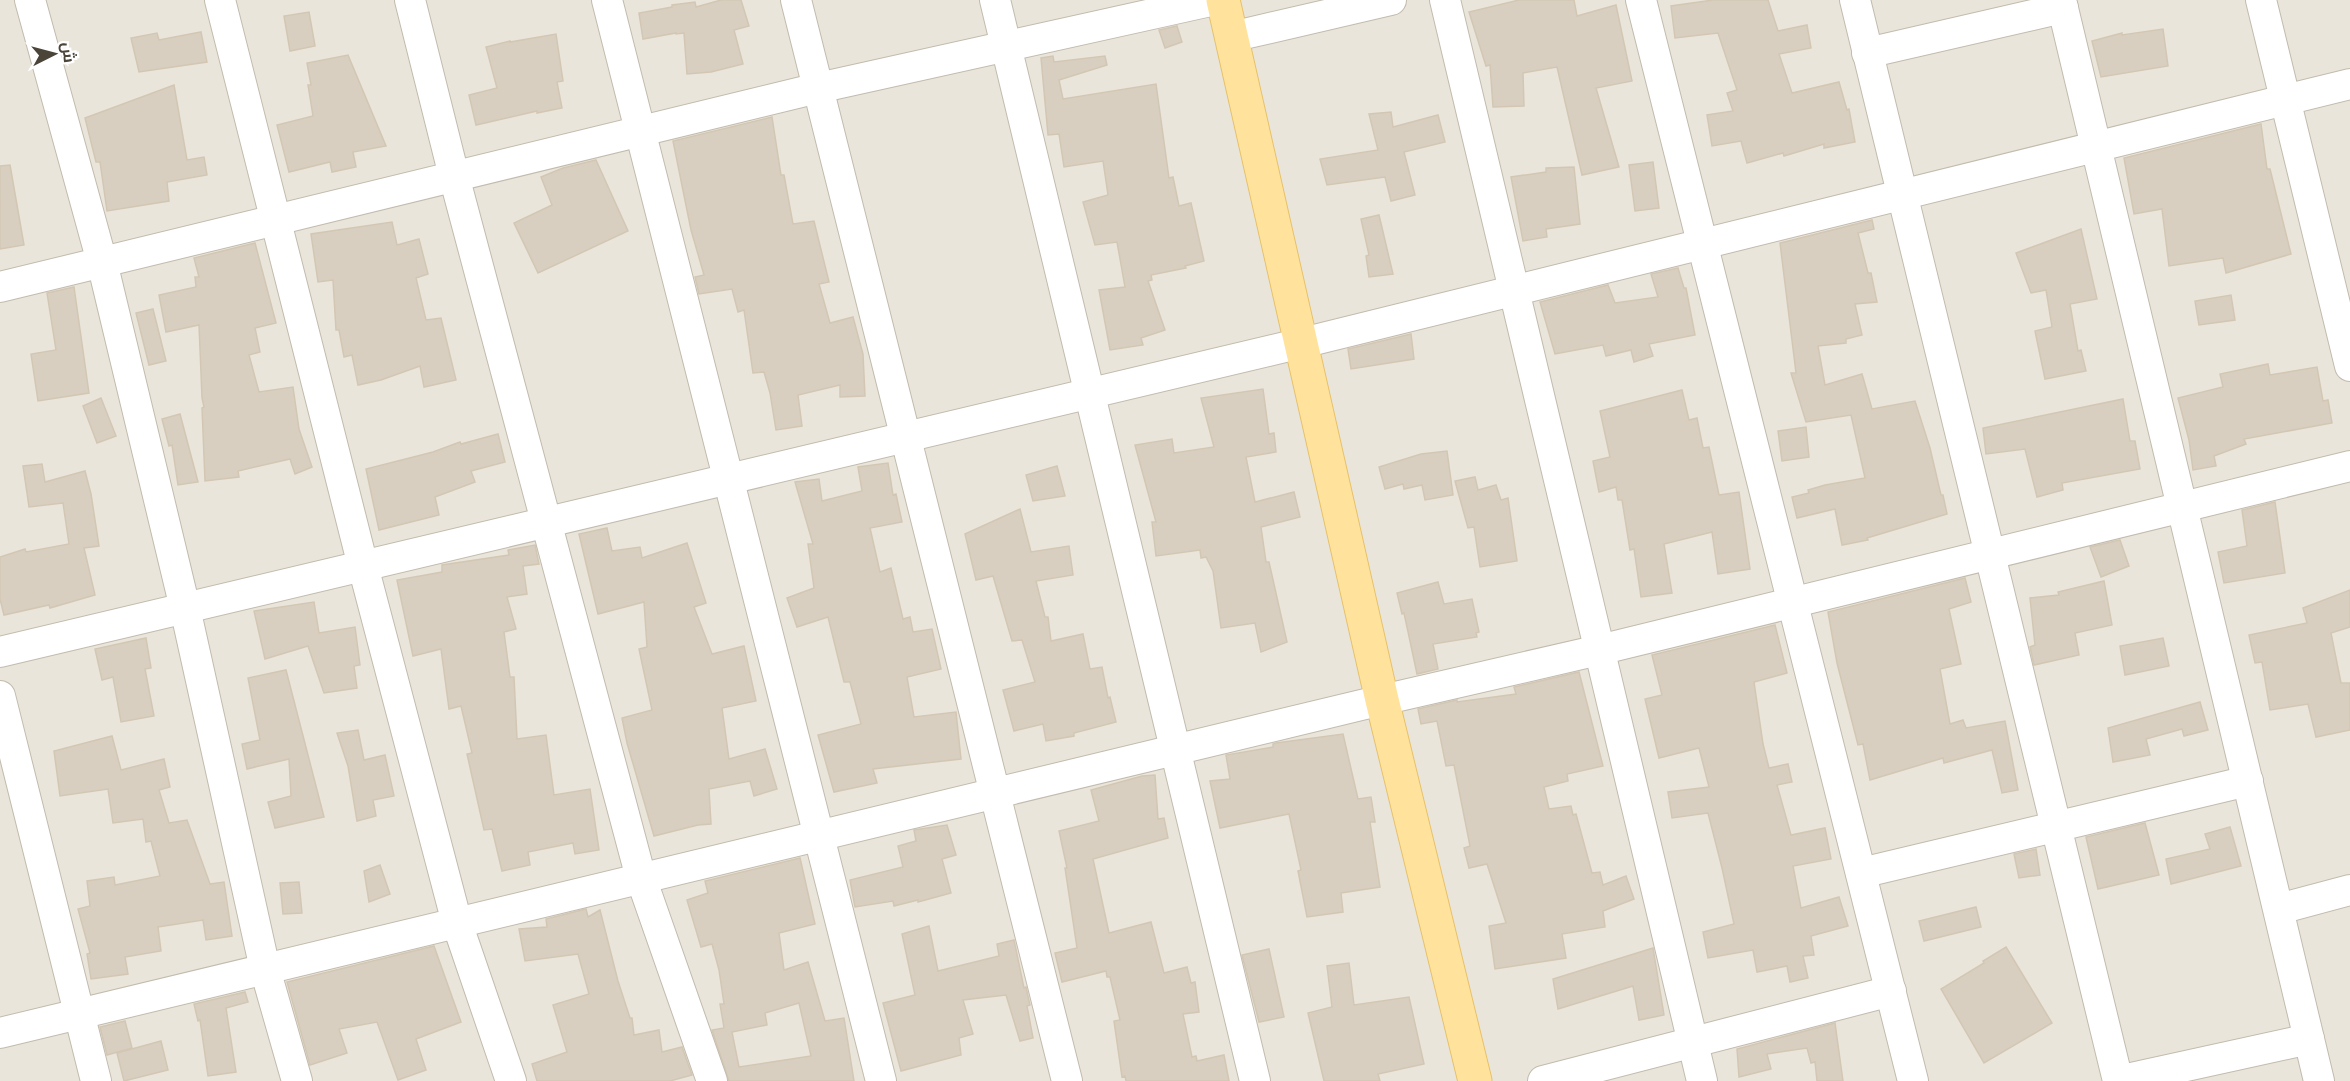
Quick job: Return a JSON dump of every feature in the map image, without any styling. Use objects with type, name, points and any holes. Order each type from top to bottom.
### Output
[{"type":"main road","points":[[1223,0],[1382,700],[1475,1081]]},
{"type":"street","points":[[30,0],[102,262],[185,608],[265,969],[297,1081]]},
{"type":"street","points":[[220,0],[363,566],[457,923],[512,1081]]},
{"type":"street","points":[[410,0],[454,176],[641,878],[712,1081]]},
{"type":"street","points":[[607,0],[881,1081]]},
{"type":"street","points":[[796,0],[996,793],[1066,1081]]},
{"type":"street","points":[[995,0],[1255,1081]]},
{"type":"street","points":[[0,286],[818,88],[1215,0]]},
{"type":"street","points":[[1231,37],[1391,0]]},
{"type":"street","points":[[1445,0],[1702,1081]]},
{"type":"street","points":[[1641,0],[1914,1081]]},
{"type":"street","points":[[1855,0],[2118,1081],[2309,1039]]},
{"type":"street","points":[[2261,0],[2286,100],[2338,264],[2350,366]]},
{"type":"street","points":[[1868,53],[2062,4],[2319,1081]]},
{"type":"street","points":[[0,652],[1302,343],[2350,84]]},
{"type":"street","points":[[0,1033],[1382,700],[1599,650],[2350,466]]},
{"type":"street","points":[[0,696],[77,1014],[96,1081]]},
{"type":"street","points":[[1861,873],[2248,781]]},
{"type":"street","points":[[2279,909],[2350,890]]},
{"type":"street","points":[[1543,1081],[1891,991]]},
{"type":"shaded area","points":[[0,0],[2350,0],[2350,1081],[0,1081]]},
{"type":"building","points":[[721,0],[741,0],[749,26],[734,30],[743,64],[711,72],[687,74],[684,33],[643,39],[639,13],[695,2],[696,7]]},
{"type":"building","points":[[1519,0],[1574,0],[1577,16],[1616,5],[1632,81],[1596,88],[1619,167],[1582,175],[1557,67],[1523,73],[1524,106],[1493,107],[1490,65],[1486,66],[1469,12]]},
{"type":"building","points":[[1713,0],[1768,0],[1778,31],[1807,25],[1811,48],[1779,54],[1792,93],[1839,82],[1847,110],[1849,109],[1855,142],[1824,148],[1824,144],[1784,156],[1783,153],[1747,163],[1741,141],[1712,146],[1707,115],[1733,111],[1727,93],[1737,90],[1718,33],[1675,38],[1671,6]]},
{"type":"building","points":[[309,12],[315,46],[290,51],[284,16]]},
{"type":"building","points":[[1177,26],[1182,42],[1165,48],[1159,30]]},
{"type":"building","points":[[2163,29],[2168,66],[2101,77],[2092,41],[2122,33],[2122,35]]},
{"type":"building","points":[[201,32],[207,62],[139,72],[131,38],[157,33],[159,40]]},
{"type":"building","points":[[556,34],[563,81],[557,82],[562,108],[537,113],[537,111],[476,125],[469,95],[497,88],[486,47]]},
{"type":"building","points":[[348,55],[386,146],[353,152],[356,167],[332,172],[330,162],[289,172],[277,125],[313,116],[307,63]]},
{"type":"building","points":[[1053,56],[1054,62],[1105,56],[1107,65],[1059,80],[1063,99],[1156,84],[1169,178],[1173,177],[1179,206],[1191,203],[1204,261],[1185,266],[1186,268],[1151,275],[1152,280],[1148,281],[1165,330],[1141,338],[1143,345],[1110,350],[1099,290],[1125,287],[1117,242],[1095,245],[1083,202],[1108,195],[1103,161],[1064,167],[1059,134],[1048,135],[1041,58]]},
{"type":"building","points":[[174,85],[187,160],[204,157],[207,175],[167,182],[169,201],[107,211],[100,162],[96,162],[85,118]]},
{"type":"building","points":[[1391,112],[1393,127],[1438,115],[1445,142],[1404,152],[1415,195],[1391,201],[1385,177],[1327,185],[1320,159],[1378,150],[1369,114]]},
{"type":"building","points":[[772,117],[781,175],[784,175],[793,224],[814,221],[829,282],[819,284],[830,323],[853,317],[863,354],[865,396],[840,397],[840,385],[798,395],[802,426],[776,430],[764,372],[753,373],[744,310],[738,312],[732,289],[699,294],[695,277],[704,275],[691,230],[673,141]]},
{"type":"building","points":[[2261,124],[2267,169],[2270,169],[2291,254],[2226,273],[2223,258],[2169,266],[2162,209],[2134,214],[2124,158]]},
{"type":"building","points":[[596,160],[628,231],[538,273],[514,223],[552,205],[541,177],[563,168]]},
{"type":"building","points":[[1653,162],[1659,208],[1635,211],[1629,165]]},
{"type":"building","points":[[10,165],[24,245],[0,249],[0,166]]},
{"type":"building","points":[[1574,167],[1580,224],[1546,229],[1547,237],[1523,241],[1511,177],[1546,172],[1546,168]]},
{"type":"building","points":[[1379,215],[1393,274],[1369,277],[1366,256],[1369,255],[1361,219]]},
{"type":"building","points":[[1872,220],[1874,229],[1858,233],[1868,273],[1871,273],[1877,302],[1855,304],[1862,335],[1846,339],[1846,343],[1818,346],[1825,385],[1862,374],[1872,409],[1915,401],[1947,514],[1867,538],[1868,540],[1842,545],[1835,509],[1797,518],[1792,497],[1809,493],[1808,490],[1825,485],[1865,478],[1851,415],[1806,422],[1791,373],[1796,373],[1780,243]]},
{"type":"building","points":[[392,222],[397,245],[419,239],[428,274],[416,278],[426,320],[441,318],[456,380],[424,387],[420,366],[381,380],[358,385],[352,355],[344,357],[339,330],[336,330],[333,280],[318,282],[311,234]]},
{"type":"building","points":[[2081,229],[2097,299],[2070,304],[2078,351],[2081,350],[2086,371],[2045,379],[2035,331],[2052,327],[2046,290],[2031,293],[2016,253]]},
{"type":"building","points":[[255,243],[276,323],[255,328],[260,352],[249,355],[259,392],[293,387],[299,429],[312,467],[295,474],[290,459],[238,471],[239,477],[205,481],[202,408],[204,407],[199,325],[166,332],[159,295],[196,287],[195,277],[199,277],[194,258]]},
{"type":"building","points":[[1678,268],[1684,288],[1686,288],[1695,335],[1649,344],[1653,356],[1634,362],[1631,350],[1606,356],[1603,345],[1555,354],[1540,302],[1608,285],[1615,303],[1658,297],[1651,274]]},
{"type":"building","points":[[74,287],[89,393],[38,401],[31,354],[56,350],[47,293]]},
{"type":"building","points":[[2231,295],[2235,320],[2199,325],[2195,301]]},
{"type":"building","points":[[153,309],[166,361],[149,365],[136,313]]},
{"type":"building","points":[[1411,334],[1414,359],[1351,369],[1348,349]]},
{"type":"building","points":[[2268,364],[2270,375],[2317,367],[2323,401],[2328,400],[2332,423],[2244,439],[2246,444],[2214,456],[2216,466],[2193,470],[2189,440],[2178,398],[2223,387],[2220,374]]},
{"type":"building","points":[[1263,389],[1269,434],[1274,433],[1276,452],[1246,457],[1255,502],[1294,492],[1300,517],[1261,527],[1266,562],[1269,562],[1287,642],[1261,652],[1255,623],[1221,628],[1213,571],[1206,557],[1201,558],[1200,550],[1156,556],[1152,522],[1156,522],[1135,445],[1172,439],[1174,453],[1214,447],[1201,398]]},
{"type":"building","points":[[1682,390],[1689,420],[1697,418],[1703,448],[1709,447],[1719,495],[1739,492],[1750,569],[1718,574],[1712,532],[1664,544],[1672,593],[1641,597],[1634,549],[1630,550],[1622,500],[1618,500],[1616,487],[1599,492],[1593,461],[1610,457],[1600,411]]},
{"type":"building","points":[[101,398],[116,436],[97,443],[83,406]]},
{"type":"building","points":[[2123,399],[2130,441],[2135,441],[2140,469],[2062,483],[2063,490],[2037,497],[2025,449],[1986,454],[1983,428]]},
{"type":"building","points":[[180,414],[198,482],[178,485],[172,445],[169,446],[162,419]]},
{"type":"building","points":[[1806,427],[1809,457],[1782,461],[1778,431]]},
{"type":"building","points":[[498,434],[505,462],[471,471],[475,482],[435,497],[439,515],[379,530],[366,469],[433,452],[460,442],[461,444]]},
{"type":"building","points":[[1447,451],[1453,495],[1425,500],[1422,485],[1404,489],[1403,484],[1385,489],[1379,467],[1421,454]]},
{"type":"building","points":[[888,463],[893,495],[896,494],[902,522],[870,528],[880,572],[891,568],[903,619],[910,617],[913,632],[932,629],[941,669],[907,677],[914,717],[956,712],[961,759],[873,769],[877,783],[834,792],[818,735],[861,724],[850,682],[844,682],[828,617],[797,627],[787,598],[814,588],[808,544],[813,544],[795,482],[819,479],[822,501],[862,491],[858,467]]},
{"type":"building","points":[[42,464],[45,482],[85,471],[99,546],[84,548],[95,595],[50,608],[49,605],[4,615],[0,599],[0,557],[25,549],[26,552],[69,544],[63,503],[29,507],[23,466]]},
{"type":"building","points":[[1057,466],[1065,496],[1033,501],[1026,475]]},
{"type":"building","points":[[1475,477],[1478,490],[1496,485],[1501,500],[1508,498],[1517,561],[1480,567],[1474,527],[1468,528],[1455,481]]},
{"type":"building","points":[[2275,502],[2285,573],[2224,583],[2218,552],[2247,546],[2242,510]]},
{"type":"building","points":[[1020,509],[1031,552],[1069,546],[1073,575],[1036,581],[1045,617],[1048,617],[1051,641],[1083,634],[1090,669],[1102,667],[1108,698],[1110,697],[1116,722],[1074,733],[1074,736],[1046,741],[1043,724],[1014,731],[1003,690],[1035,682],[1022,640],[1012,641],[993,576],[976,580],[965,534]]},
{"type":"building","points":[[607,528],[612,551],[640,547],[642,558],[687,543],[706,603],[694,607],[712,654],[744,646],[756,701],[722,708],[729,759],[765,749],[777,789],[754,796],[750,781],[709,789],[711,824],[654,836],[622,718],[652,710],[639,649],[647,647],[644,602],[598,614],[579,534]]},
{"type":"building","points":[[2120,540],[2129,566],[2101,577],[2090,547]]},
{"type":"building","points":[[535,545],[539,564],[523,566],[527,594],[507,597],[516,629],[504,632],[510,677],[514,677],[517,739],[546,735],[554,795],[590,789],[599,850],[575,854],[573,843],[528,852],[530,865],[502,871],[492,829],[484,830],[467,754],[472,753],[461,706],[449,709],[441,649],[413,656],[397,580],[442,572],[442,565],[509,555],[508,550]]},
{"type":"building","points":[[1965,578],[1971,602],[1949,609],[1961,664],[1940,669],[1950,724],[1963,720],[1966,728],[2005,721],[2018,790],[2002,793],[1992,750],[1944,763],[1943,758],[1870,780],[1863,744],[1858,745],[1837,663],[1828,612]]},
{"type":"building","points":[[2104,581],[2112,625],[2075,633],[2079,655],[2034,665],[2030,647],[2035,645],[2030,598],[2059,595],[2058,592]]},
{"type":"building","points":[[1438,582],[1444,604],[1472,599],[1479,632],[1476,633],[1477,637],[1433,644],[1438,669],[1417,674],[1404,613],[1402,614],[1397,593]]},
{"type":"building","points":[[2350,590],[2350,627],[2331,633],[2341,683],[2350,683],[2350,730],[2316,737],[2308,704],[2270,710],[2262,662],[2255,663],[2249,635],[2307,623],[2303,608]]},
{"type":"building","points":[[314,602],[319,633],[355,627],[360,665],[354,666],[357,688],[324,693],[308,646],[265,659],[254,611]]},
{"type":"building","points":[[1775,625],[1787,673],[1754,682],[1763,744],[1769,768],[1788,764],[1792,782],[1777,785],[1791,835],[1825,828],[1831,859],[1793,866],[1801,908],[1839,897],[1848,926],[1811,936],[1814,955],[1803,956],[1808,978],[1790,982],[1787,966],[1757,972],[1753,950],[1708,958],[1703,932],[1734,924],[1722,868],[1708,813],[1672,818],[1668,792],[1709,787],[1699,748],[1659,758],[1645,699],[1662,695],[1652,655]]},
{"type":"building","points":[[146,638],[151,668],[145,669],[154,716],[121,722],[113,677],[102,680],[95,649]]},
{"type":"building","points":[[2163,638],[2169,666],[2125,675],[2120,646]]},
{"type":"building","points":[[286,670],[324,817],[275,828],[268,802],[291,796],[289,759],[247,769],[242,744],[260,740],[248,678]]},
{"type":"building","points":[[1579,672],[1603,766],[1567,774],[1568,781],[1544,787],[1549,809],[1571,806],[1573,815],[1576,814],[1592,873],[1600,872],[1603,885],[1626,876],[1634,899],[1603,911],[1605,927],[1562,934],[1566,958],[1495,969],[1489,926],[1506,923],[1487,864],[1469,868],[1464,848],[1470,846],[1454,765],[1446,766],[1437,721],[1421,724],[1418,709],[1457,700],[1457,702],[1516,694],[1514,687]]},
{"type":"building","points":[[2200,702],[2208,730],[2184,736],[2182,729],[2146,739],[2150,755],[2113,762],[2108,728]]},
{"type":"building","points":[[358,730],[364,760],[385,755],[394,796],[373,800],[376,816],[357,821],[348,766],[337,733]]},
{"type":"building","points":[[1343,734],[1358,799],[1371,797],[1375,822],[1370,822],[1380,887],[1341,893],[1343,912],[1307,917],[1298,871],[1301,870],[1289,814],[1220,828],[1210,781],[1230,779],[1226,755],[1273,747],[1276,743]]},
{"type":"building","points":[[112,736],[121,770],[164,759],[170,787],[159,790],[169,823],[187,820],[210,884],[224,882],[232,936],[206,940],[203,920],[158,927],[161,951],[125,957],[128,974],[91,979],[87,954],[90,953],[78,909],[90,906],[87,881],[114,877],[115,885],[160,876],[151,841],[146,842],[143,819],[113,823],[108,789],[60,796],[54,751]]},
{"type":"building","points":[[1155,775],[1158,819],[1164,818],[1168,838],[1093,859],[1109,933],[1151,922],[1164,973],[1187,967],[1191,983],[1195,982],[1199,1012],[1183,1014],[1192,1057],[1196,1056],[1197,1061],[1224,1055],[1229,1081],[1126,1081],[1125,1076],[1122,1077],[1114,1021],[1120,1020],[1110,977],[1107,977],[1106,971],[1062,982],[1055,953],[1077,948],[1065,868],[1067,868],[1059,831],[1099,821],[1091,790],[1142,776]]},
{"type":"building","points":[[2145,823],[2159,875],[2098,889],[2086,837]]},
{"type":"building","points":[[947,825],[956,855],[942,859],[951,893],[894,906],[893,901],[855,907],[850,880],[903,867],[898,846],[916,841],[914,830]]},
{"type":"building","points":[[2230,827],[2241,866],[2171,884],[2166,859],[2210,849],[2205,834]]},
{"type":"building","points":[[2036,849],[2040,875],[2019,878],[2014,854]]},
{"type":"building","points":[[800,858],[815,924],[779,933],[784,970],[808,962],[825,1021],[844,1018],[854,1081],[729,1081],[712,1030],[724,1028],[720,1004],[724,1004],[719,970],[712,944],[701,947],[687,900],[708,893],[705,881]],"holes":[[[799,1003],[811,1056],[739,1067],[732,1032],[767,1025],[765,1013]]]},
{"type":"building","points":[[380,865],[390,894],[369,902],[364,871]]},
{"type":"building","points":[[299,882],[302,913],[283,914],[280,883]]},
{"type":"building","points":[[1976,907],[1981,927],[1924,941],[1919,921]]},
{"type":"building","points":[[586,909],[588,917],[600,910],[618,981],[630,1018],[632,1018],[634,1035],[659,1030],[662,1052],[682,1047],[692,1075],[670,1081],[537,1081],[532,1064],[567,1052],[553,1005],[589,994],[578,954],[525,961],[519,929],[547,927],[546,919]]},
{"type":"building","points":[[929,926],[938,971],[999,956],[997,944],[1014,940],[1030,1005],[1027,1006],[1033,1038],[1020,1041],[1006,995],[963,1000],[973,1034],[959,1038],[961,1055],[901,1071],[883,1003],[915,995],[902,934]]},
{"type":"building","points":[[434,946],[461,1022],[416,1039],[426,1070],[398,1080],[377,1022],[339,1029],[347,1053],[310,1065],[287,982]]},
{"type":"building","points":[[2006,947],[2052,1023],[1984,1063],[1941,989]]},
{"type":"building","points":[[1653,948],[1664,1015],[1639,1020],[1633,986],[1558,1009],[1553,979]]},
{"type":"building","points":[[1269,949],[1284,1017],[1259,1022],[1242,955]]},
{"type":"building","points":[[1349,963],[1354,1005],[1409,997],[1424,1064],[1378,1074],[1380,1081],[1324,1081],[1308,1013],[1332,1007],[1327,966]]},
{"type":"building","points":[[245,992],[248,1002],[226,1008],[236,1072],[208,1076],[200,1020],[198,1021],[194,1004]]},
{"type":"building","points":[[125,1021],[132,1048],[107,1055],[100,1027]]},
{"type":"building","points":[[1835,1023],[1843,1081],[1817,1081],[1815,1062],[1811,1063],[1807,1048],[1767,1054],[1771,1069],[1739,1077],[1737,1049]]},
{"type":"building","points":[[161,1041],[168,1070],[124,1081],[117,1053]]}]
